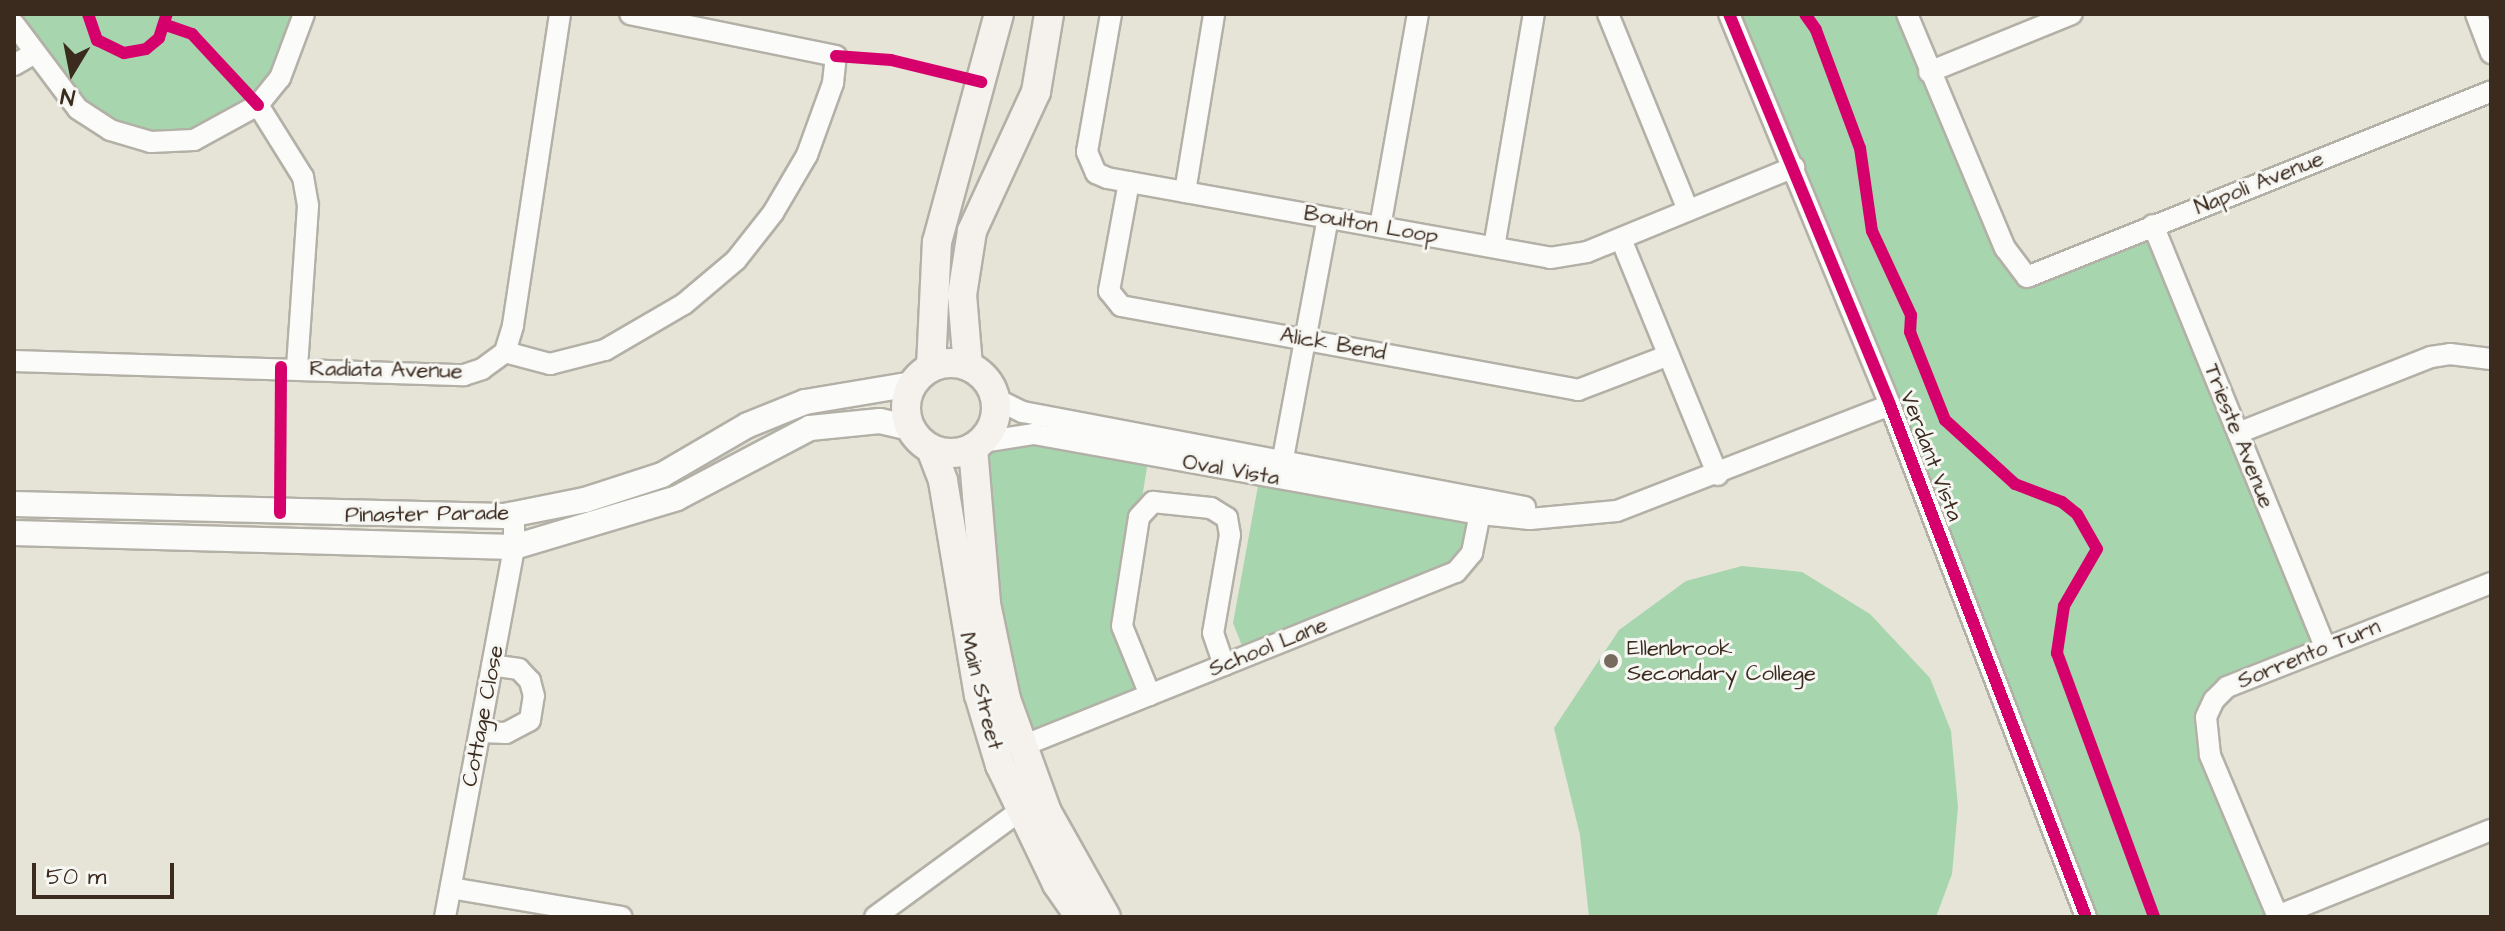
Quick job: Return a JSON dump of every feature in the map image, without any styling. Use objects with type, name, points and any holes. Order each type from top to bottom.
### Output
[{"type":"main road","points":[[999,14],[937,242],[921,376],[906,414],[910,428],[931,449],[945,453],[977,445],[994,423],[996,399],[991,385],[968,366],[962,295],[972,231],[1036,92],[1049,14]]},
{"type":"main road","points":[[921,376],[968,366]]},
{"type":"main road","name":"Main Street","points":[[977,445],[986,604],[1020,747],[1068,856],[1106,917]]},
{"type":"main road","name":"Main Street","points":[[931,449],[943,481],[979,695],[1020,811],[1080,917]]},
{"type":"street","points":[[14,24],[33,54],[78,109],[110,130],[151,142],[194,140],[258,105],[280,78],[304,14]]},
{"type":"street","points":[[560,14],[505,352],[550,364],[605,350],[684,304],[736,260],[773,213],[807,155],[833,83],[836,56],[630,14]]},
{"type":"street","name":"Boulton Loop","points":[[1111,14],[1087,152],[1096,173],[1129,182],[1494,247],[1569,257],[1621,239],[1794,167]]},
{"type":"street","points":[[1185,192],[1214,14]]},
{"type":"street","points":[[1380,227],[1418,14]]},
{"type":"street","points":[[1494,247],[1534,14]]},
{"type":"street","points":[[1608,14],[1688,210]]},
{"type":"street","name":"Verdant Vista","points":[[1729,14],[1890,405],[2086,917]]},
{"type":"street","points":[[1907,14],[1929,72],[2072,14]]},
{"type":"street","points":[[2476,14],[2491,53]]},
{"type":"street","points":[[14,65],[33,54]]},
{"type":"street","name":"Napoli Avenue","points":[[1929,72],[2005,248],[2027,277],[2491,91]]},
{"type":"street","points":[[258,105],[303,177],[308,206],[297,368]]},
{"type":"street","name":"Alick Bend","points":[[1129,182],[1110,280],[1112,301],[1578,390],[1669,355]]},
{"type":"street","points":[[1281,469],[1328,218]]},
{"type":"street","name":"Trieste Avenue","points":[[2153,225],[2325,647]]},
{"type":"street","points":[[1621,239],[1718,475]]},
{"type":"street","name":"Radiata Avenue","points":[[14,361],[464,375],[482,369],[505,352]]},
{"type":"street","points":[[2238,433],[2431,357],[2450,354],[2491,359]]},
{"type":"street","name":"Pinaster Parade","points":[[14,504],[412,518],[514,514],[585,500],[662,475],[748,425],[805,402],[921,376]]},
{"type":"street","name":"Oval Vista","points":[[996,399],[1023,412],[1281,469],[1482,507],[1576,516],[1617,511],[1718,475],[1890,405]]},
{"type":"street","name":"Pinaster Parade","points":[[14,533],[514,547],[677,498],[810,428],[880,421],[910,428]]},
{"type":"street","name":"Oval Vista","points":[[977,445],[1034,434],[1281,469]]},
{"type":"street","points":[[1150,695],[1122,626],[1139,517],[1153,502],[1211,508],[1227,518],[1230,535],[1213,633],[1224,665]]},
{"type":"street","name":"School Lane","points":[[1020,747],[1456,572],[1472,553],[1482,507]]},
{"type":"street","name":"Cottage Close","points":[[445,917],[514,547],[514,514]]},
{"type":"street","name":"Sorrento Turn","points":[[2277,916],[2210,755],[2206,717],[2227,687],[2491,583]]},
{"type":"street","points":[[480,732],[506,733],[530,720],[534,696],[530,681],[519,669],[492,665]]},
{"type":"street","points":[[875,917],[1020,811]]},
{"type":"street","points":[[2277,916],[2491,830]]},
{"type":"street","points":[[451,888],[622,917]]},
{"type":"green space","points":[[298,14],[287,51],[254,99],[194,133],[150,135],[112,126],[81,104],[14,15]]},
{"type":"green space","points":[[1729,14],[1907,14],[2027,276],[2153,225],[2325,647],[2227,687],[2206,717],[2277,917],[2086,917]]},
{"type":"green space","points":[[1005,436],[1149,455],[1123,615],[1150,695],[1020,747],[1006,699],[982,442]]},
{"type":"green space","points":[[1260,475],[1480,514],[1465,564],[1246,656],[1233,623]]},
{"type":"green space","points":[[1742,566],[1802,572],[1870,614],[1930,678],[1951,731],[1958,807],[1952,874],[1936,917],[1589,917],[1580,835],[1554,728],[1619,630],[1686,581]]},
{"type":"cycle path","points":[[88,14],[97,40],[124,53],[146,49],[159,38],[167,14]]},
{"type":"cycle path","points":[[1729,14],[1890,405],[2086,917]]},
{"type":"cycle path","points":[[1805,14],[1816,30],[1860,148],[1872,231],[1911,315],[1910,332],[1945,420],[2015,484],[2062,502],[2077,514],[2097,549],[2064,606],[2057,653],[2154,917]]},
{"type":"cycle path","points":[[166,25],[192,34],[258,105]]},
{"type":"cycle path","points":[[836,56],[891,60],[981,82]]},
{"type":"cycle path","points":[[280,513],[281,367]]},
{"type":"place","name":"Ellenbrook Secondary College","points":[[1611,661]]}]
